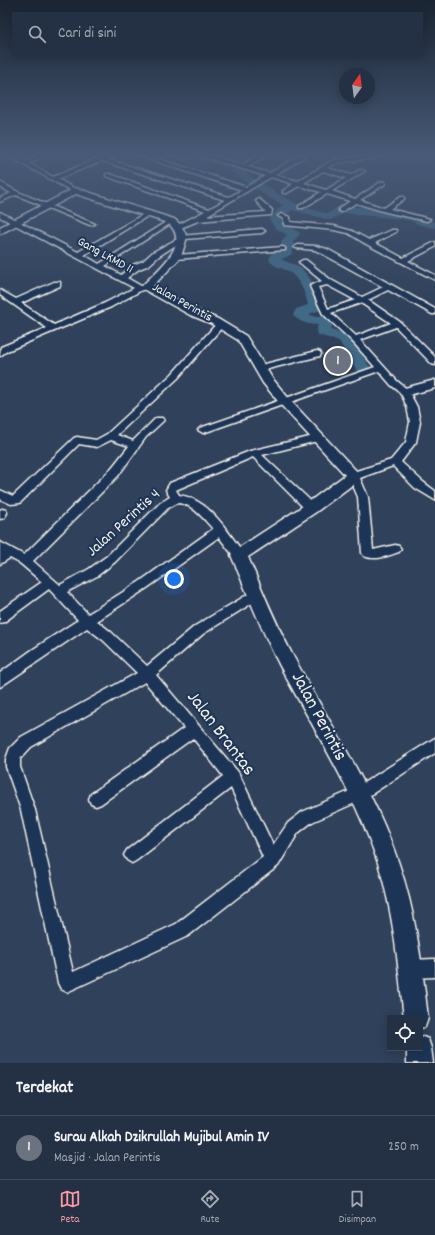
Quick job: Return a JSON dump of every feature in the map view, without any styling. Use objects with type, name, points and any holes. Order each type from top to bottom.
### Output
[{"type":"street","points":[[41,204],[92,224]]},
{"type":"street","points":[[0,231],[52,204]]},
{"type":"street","points":[[118,204],[149,213],[174,224],[182,238]]},
{"type":"street","points":[[189,204],[210,211]]},
{"type":"street","points":[[196,220],[222,204]]},
{"type":"street","points":[[99,267],[174,224],[196,220],[269,214],[270,211],[262,204]]},
{"type":"street","points":[[301,207],[307,204]]},
{"type":"street","points":[[341,210],[349,204]]},
{"type":"street","points":[[365,204],[385,210],[427,219]]},
{"type":"street","points":[[385,210],[394,204]]},
{"type":"street","points":[[79,255],[149,213]]},
{"type":"street","name":"Gang LKMD 11","points":[[0,214],[79,255],[121,279],[143,288]]},
{"type":"street","points":[[281,216],[288,218],[286,224],[342,230],[435,278]]},
{"type":"street","points":[[121,279],[136,267],[146,263],[156,254],[182,238],[262,231]]},
{"type":"street","points":[[368,243],[394,231]]},
{"type":"street","name":"Jalan Perintis","points":[[182,238],[176,257],[143,288],[220,325],[242,338],[267,380],[285,402],[354,476],[363,497],[368,553],[373,555],[395,549]]},
{"type":"street","points":[[402,261],[435,244]]},
{"type":"street","points":[[298,247],[316,248],[324,251],[420,306],[435,312]]},
{"type":"street","points":[[176,257],[283,249]]},
{"type":"street","points":[[423,250],[435,256]]},
{"type":"street","points":[[303,262],[328,282],[362,300],[397,324],[435,362]]},
{"type":"street","points":[[239,555],[311,508],[354,476],[395,462],[411,442],[415,422],[412,407],[405,392],[380,368],[355,339],[326,312],[314,286],[328,282]]},
{"type":"street","points":[[16,302],[57,284]]},
{"type":"street","points":[[326,312],[362,300],[389,287]]},
{"type":"street","points":[[1,349],[108,305],[143,288]]},
{"type":"street","points":[[0,292],[53,328]]},
{"type":"street","points":[[355,339],[397,324]]},
{"type":"street","points":[[0,494],[15,501],[77,440],[97,444],[110,436],[175,376],[220,325]]},
{"type":"street","points":[[260,368],[317,354]]},
{"type":"street","points":[[203,430],[380,368]]},
{"type":"street","points":[[405,392],[435,384]]},
{"type":"street","points":[[25,561],[58,530],[74,511],[114,474],[143,435],[159,420]]},
{"type":"street","points":[[110,436],[135,445]]},
{"type":"street","points":[[176,499],[171,490],[174,486],[254,453],[318,438]]},
{"type":"street","points":[[254,453],[311,508]]},
{"type":"street","points":[[395,462],[419,485],[435,496]]},
{"type":"street","name":"Jalan Perintis 4","points":[[0,618],[54,586],[94,571],[110,559],[163,507],[176,499],[187,501],[199,508],[239,555]]},
{"type":"street","points":[[0,681],[86,620],[143,585],[219,530]]},
{"type":"street","name":"Jalan Brantas","points":[[3,552],[25,561],[54,586],[86,620],[107,636],[147,674],[233,777],[272,860]]},
{"type":"street","name":"Jalan Perintis","points":[[239,555],[286,659],[359,794],[381,843],[392,875],[403,924],[416,1015]]},
{"type":"street","points":[[256,595],[199,630],[147,674],[26,742],[15,751],[12,761],[14,771],[28,810],[67,983],[134,954],[150,944],[182,930],[272,860],[293,828],[307,816],[359,794],[435,745]]},
{"type":"street","points":[[96,799],[194,729]]},
{"type":"street","points":[[132,855],[233,777]]},
{"type":"street","points":[[410,970],[435,968]]},
{"type":"street","points":[[419,1051],[420,1063]]},
{"type":"waterway","points":[[292,205],[330,217],[338,211],[344,210],[412,217],[424,223],[435,225]]},
{"type":"waterway","points":[[292,205],[282,211],[275,219],[279,226],[294,234],[287,241],[287,252],[275,257],[275,260],[297,271],[304,279],[309,289],[315,303],[315,307],[301,312],[300,315],[313,321],[324,320],[326,322],[323,332],[345,338],[364,371]]},
{"type":"place","name":"Surau Alkah Dzikrullah Mujibul Amin IV","points":[[338,361]]}]
